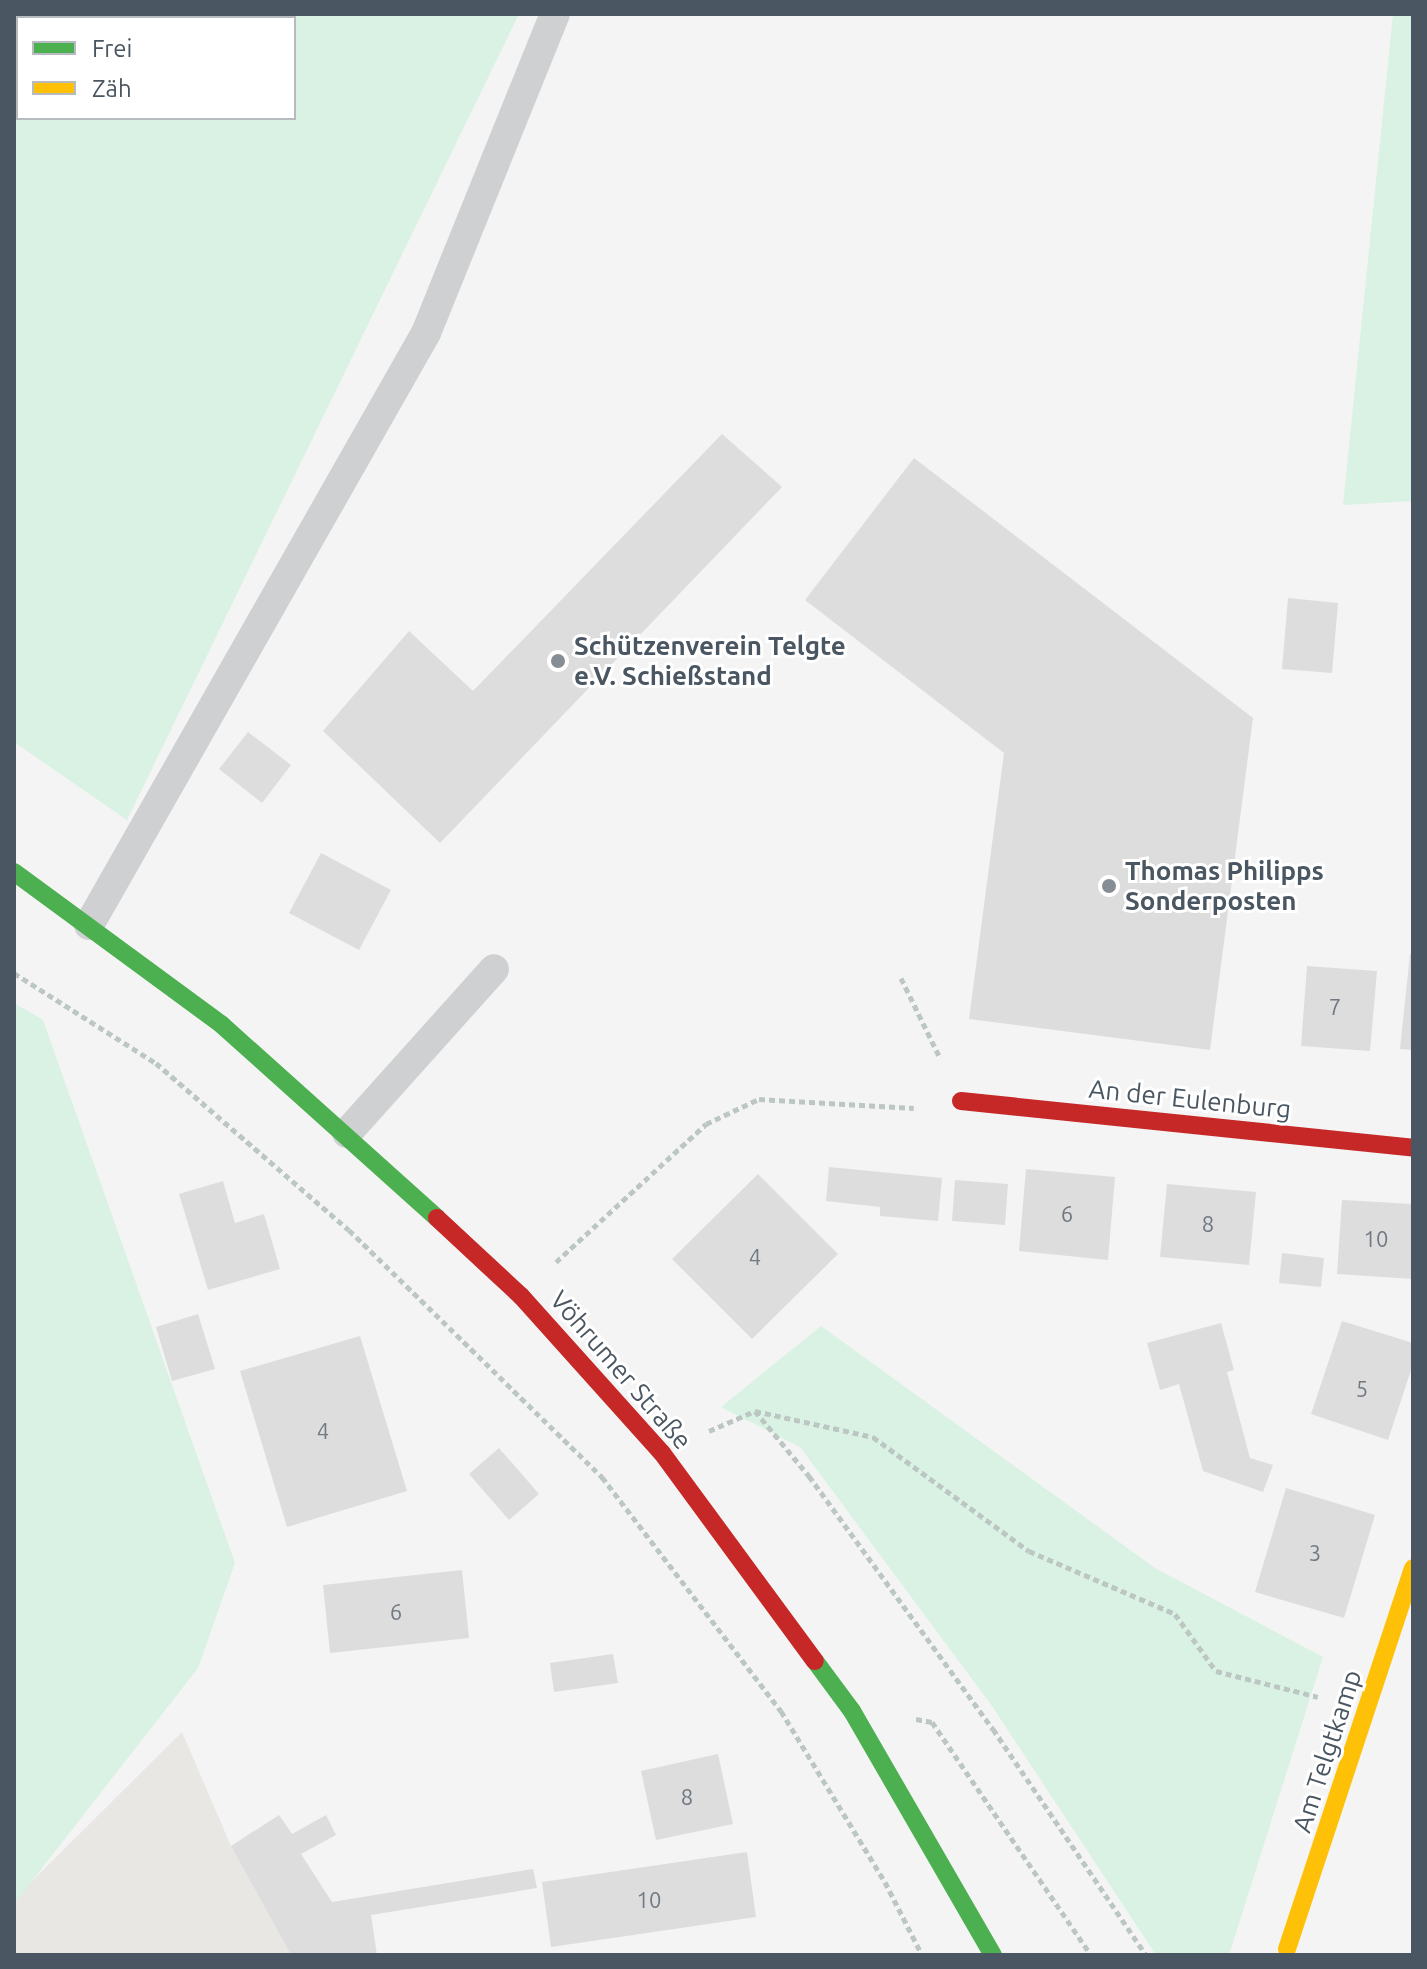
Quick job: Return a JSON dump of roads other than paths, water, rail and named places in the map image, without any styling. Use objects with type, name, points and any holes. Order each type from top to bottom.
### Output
[{"type":"main road","name":"Vöhrumer Straße","points":[[14,872],[222,1025],[347,1133],[521,1296],[662,1453],[852,1711],[993,1955]]},
{"type":"main road","name":"An der Eulenburg","points":[[961,1101],[1413,1148]]},
{"type":"main road","name":"Am Telgtkamp","points":[[1287,1949],[1369,1711],[1413,1568]]},
{"type":"lane","points":[[89,925],[426,333],[555,14]]},
{"type":"lane","points":[[347,1133],[494,969]]},
{"type":"place","name":"Schützenverein Telgte e.V. Schießstand","points":[[558,661]]},
{"type":"place","name":"Thomas Philipps Sonderposten","points":[[1109,886]]}]
